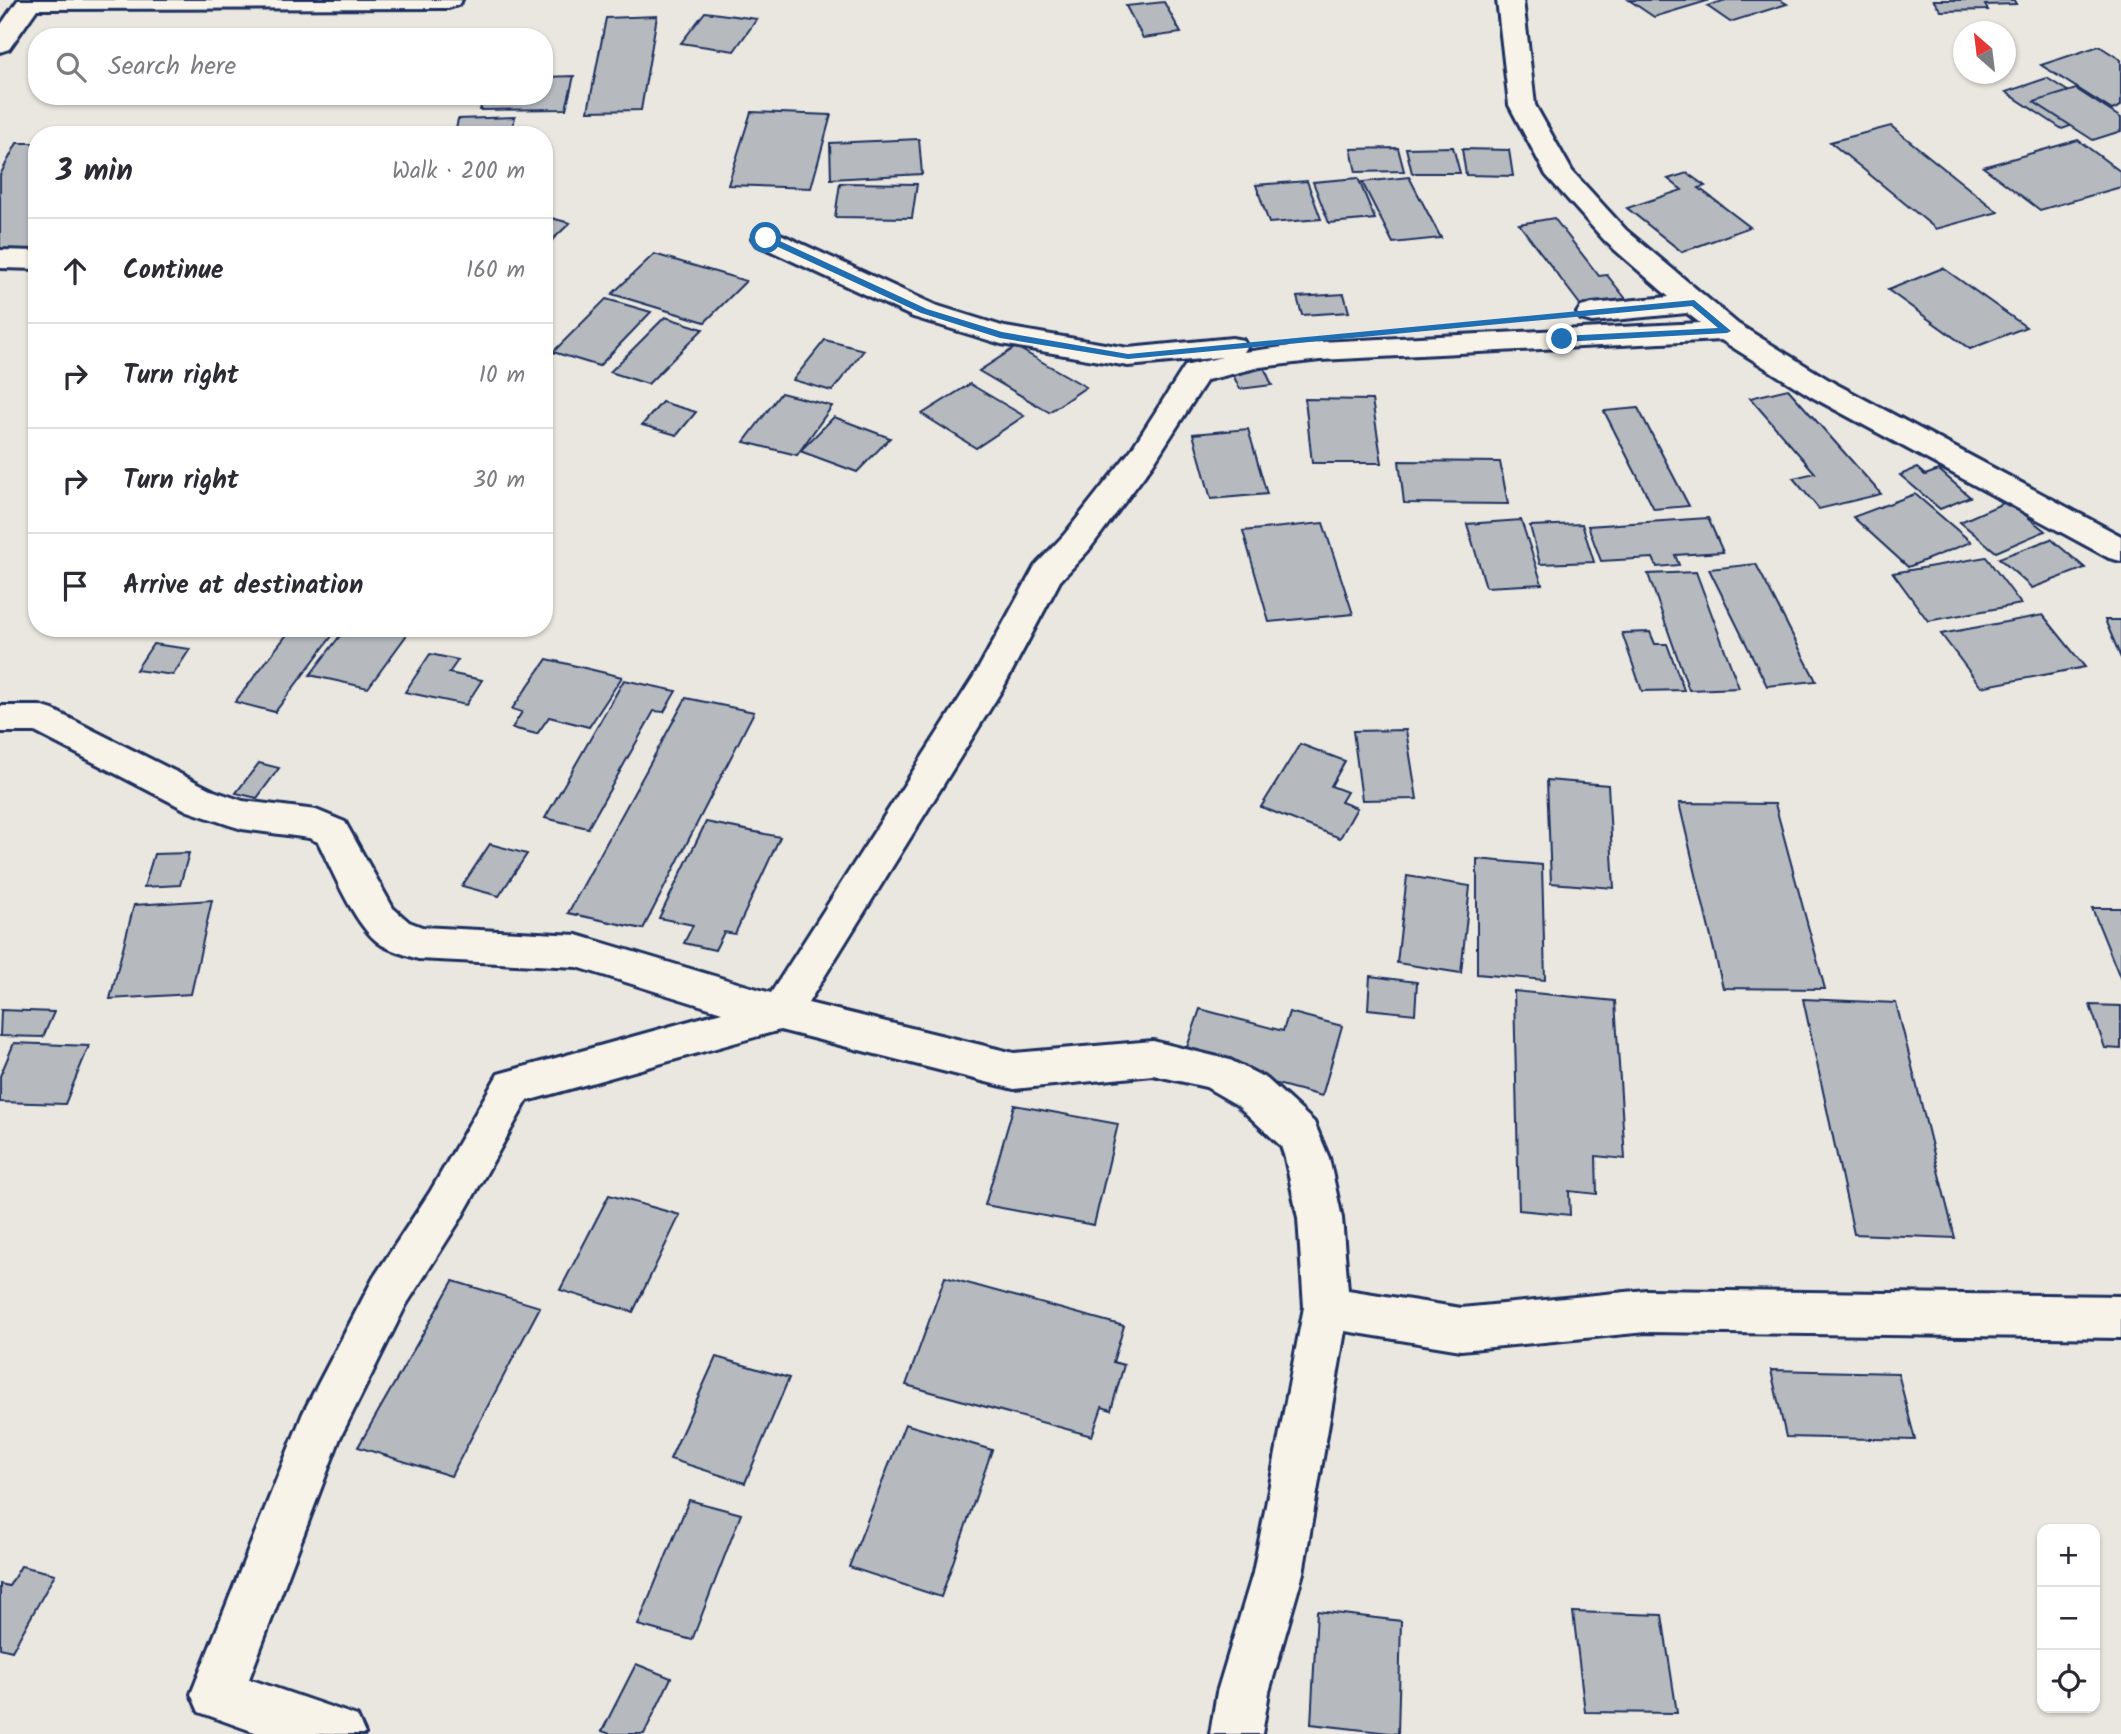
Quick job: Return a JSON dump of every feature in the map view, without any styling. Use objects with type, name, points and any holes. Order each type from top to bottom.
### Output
[{"type":"street","points":[[0,44],[31,1],[449,0]]},
{"type":"street","points":[[1510,0],[1522,105],[1560,175],[1615,236],[1727,331],[1823,390],[2121,550]]},
{"type":"street","points":[[766,238],[924,311],[1000,335],[1128,357],[1694,303]]},
{"type":"street","points":[[0,259],[28,260]]},
{"type":"street","points":[[339,1734],[217,1694],[320,1429],[390,1291],[445,1206],[513,1087],[780,1013],[990,679],[1047,574],[1076,542],[1142,457],[1196,373],[1261,358],[1320,351],[1727,331]]},
{"type":"street","points":[[0,719],[40,719],[201,801],[242,816],[316,824],[332,832],[379,919],[395,933],[418,943],[577,951],[780,1013],[1014,1071],[1153,1058],[1215,1072],[1252,1092],[1299,1135],[1307,1158],[1320,1218],[1327,1307],[1278,1573],[1243,1692],[1236,1734]]},
{"type":"street","points":[[1327,1307],[1461,1329],[1646,1311],[2121,1317]]},
{"type":"building","points":[[1629,0],[1706,0],[1707,1],[1654,17]]},
{"type":"building","points":[[1726,0],[1780,0],[1787,4],[1730,22],[1707,6]]},
{"type":"building","points":[[1933,0],[2014,0],[2016,4],[1985,5],[1988,10],[1941,11]]},
{"type":"building","points":[[1164,2],[1181,33],[1143,38],[1126,6]]},
{"type":"building","points":[[705,12],[757,19],[734,51],[681,43]]},
{"type":"building","points":[[657,16],[641,110],[588,111],[606,18]]},
{"type":"building","points":[[2099,46],[2121,60],[2121,106],[2112,110],[2041,65]]},
{"type":"building","points":[[574,76],[566,109],[480,110],[481,105],[553,105],[553,77]]},
{"type":"building","points":[[2047,78],[2104,114],[2062,129],[2006,92]]},
{"type":"building","points":[[2076,89],[2121,118],[2121,131],[2093,140],[2034,102]]},
{"type":"building","points":[[751,112],[831,115],[811,188],[728,185]]},
{"type":"building","points":[[515,117],[513,126],[457,126],[458,119]]},
{"type":"building","points":[[1891,126],[1998,212],[1936,229],[1830,142]]},
{"type":"building","points":[[919,139],[922,174],[831,179],[830,143]]},
{"type":"building","points":[[2078,140],[2121,172],[2121,187],[2040,210],[1983,167]]},
{"type":"building","points":[[17,143],[28,143],[28,252],[0,253],[0,175]]},
{"type":"building","points":[[1453,147],[1460,173],[1412,173],[1406,148]]},
{"type":"building","points":[[1398,148],[1404,171],[1356,172],[1351,149]]},
{"type":"building","points":[[1462,149],[1509,150],[1513,176],[1466,175]]},
{"type":"building","points":[[1687,173],[1705,186],[1699,188],[1750,227],[1682,252],[1627,208],[1682,190],[1668,179]]},
{"type":"building","points":[[1409,177],[1441,238],[1393,243],[1362,182]]},
{"type":"building","points":[[1358,178],[1375,219],[1329,223],[1313,182]]},
{"type":"building","points":[[1307,181],[1321,219],[1269,223],[1256,185]]},
{"type":"building","points":[[840,183],[917,184],[912,218],[835,217]]},
{"type":"building","points":[[553,218],[570,223],[553,239]]},
{"type":"building","points":[[1554,218],[1599,276],[1607,275],[1626,299],[1582,307],[1519,224]]},
{"type":"building","points":[[654,254],[746,281],[705,322],[612,294]]},
{"type":"building","points":[[1943,268],[2026,327],[1970,349],[1888,290]]},
{"type":"building","points":[[1344,294],[1349,312],[1302,315],[1297,297]]},
{"type":"building","points":[[606,299],[651,312],[599,366],[553,352]]},
{"type":"building","points":[[665,317],[703,329],[648,384],[610,372]]},
{"type":"building","points":[[825,340],[864,350],[832,391],[793,380]]},
{"type":"building","points":[[1016,347],[1086,387],[1049,412],[979,371]]},
{"type":"building","points":[[1263,365],[1272,385],[1240,389],[1230,369]]},
{"type":"building","points":[[970,384],[1024,416],[976,448],[922,414]]},
{"type":"building","points":[[1788,389],[1881,494],[1819,509],[1793,478],[1815,473],[1750,398]]},
{"type":"building","points":[[781,393],[832,406],[797,455],[744,442]]},
{"type":"building","points":[[1305,399],[1372,400],[1382,463],[1312,463]]},
{"type":"building","points":[[662,402],[696,412],[677,435],[642,425]]},
{"type":"building","points":[[1638,408],[1689,506],[1654,509],[1604,411]]},
{"type":"building","points":[[834,417],[890,438],[857,472],[800,451]]},
{"type":"building","points":[[1248,429],[1267,494],[1211,499],[1193,434]]},
{"type":"building","points":[[1399,461],[1500,462],[1508,504],[1404,503]]},
{"type":"building","points":[[1917,468],[1925,475],[1939,470],[1970,497],[1940,509],[1900,475]]},
{"type":"building","points":[[1915,494],[1971,542],[1908,567],[1853,517]]},
{"type":"building","points":[[2008,501],[2045,531],[1996,552],[1960,522]]},
{"type":"building","points":[[1708,518],[1723,552],[1675,555],[1679,565],[1657,567],[1653,558],[1601,561],[1588,526]]},
{"type":"building","points":[[1521,520],[1542,584],[1486,587],[1467,524]]},
{"type":"building","points":[[1323,523],[1353,614],[1269,622],[1243,531]]},
{"type":"building","points":[[1582,524],[1594,562],[1540,564],[1530,526]]},
{"type":"building","points":[[2051,539],[2085,568],[2032,588],[1999,558]]},
{"type":"building","points":[[1986,557],[2021,604],[1928,621],[1893,573]]},
{"type":"building","points":[[1756,564],[1816,681],[1767,686],[1709,569]]},
{"type":"building","points":[[1696,572],[1739,688],[1689,690],[1648,574]]},
{"type":"building","points":[[2043,615],[2085,667],[1981,687],[1941,634]]},
{"type":"building","points":[[2105,620],[2121,620],[2121,658]]},
{"type":"building","points":[[1650,632],[1655,644],[1667,644],[1684,690],[1642,691],[1622,633]]},
{"type":"building","points":[[285,637],[331,637],[275,712],[235,702]]},
{"type":"building","points":[[339,637],[405,637],[368,688],[310,675]]},
{"type":"building","points":[[153,644],[190,649],[173,675],[136,670]]},
{"type":"building","points":[[430,654],[458,660],[449,673],[482,680],[466,705],[405,692]]},
{"type":"building","points":[[547,659],[622,677],[589,727],[549,717],[537,734],[512,728],[522,712],[512,709]]},
{"type":"building","points":[[624,680],[676,691],[664,712],[654,711],[588,828],[545,818]]},
{"type":"building","points":[[686,698],[754,712],[643,929],[568,913]]},
{"type":"building","points":[[1406,730],[1417,799],[1362,800],[1353,731]]},
{"type":"building","points":[[1300,744],[1345,761],[1331,786],[1347,792],[1341,802],[1357,808],[1340,838],[1261,807]]},
{"type":"building","points":[[259,763],[279,768],[257,798],[236,793]]},
{"type":"building","points":[[1547,780],[1608,785],[1614,888],[1551,883]]},
{"type":"building","points":[[1679,803],[1775,804],[1825,989],[1723,988]]},
{"type":"building","points":[[706,822],[780,837],[735,934],[724,932],[715,950],[684,943],[693,925],[659,918]]},
{"type":"building","points":[[490,844],[527,854],[499,896],[462,886]]},
{"type":"building","points":[[189,853],[180,885],[144,887],[154,854]]},
{"type":"building","points":[[1477,859],[1542,865],[1545,980],[1477,974]]},
{"type":"building","points":[[1407,876],[1470,886],[1461,973],[1397,963]]},
{"type":"building","points":[[212,900],[191,994],[110,999],[134,905]]},
{"type":"building","points":[[2092,908],[2121,908],[2121,980]]},
{"type":"building","points":[[1370,976],[1417,982],[1415,1014],[1368,1009]]},
{"type":"building","points":[[1514,991],[1615,1001],[1625,1159],[1596,1156],[1597,1194],[1569,1191],[1570,1215],[1519,1210]]},
{"type":"building","points":[[1803,999],[1896,1003],[1955,1238],[1854,1234]]},
{"type":"building","points":[[2090,1005],[2121,1006],[2121,1049],[2105,1048]]},
{"type":"building","points":[[1200,1009],[1283,1031],[1289,1012],[1342,1026],[1322,1096],[1183,1059]]},
{"type":"building","points":[[1,1010],[54,1012],[43,1037],[0,1036]]},
{"type":"building","points":[[14,1043],[89,1046],[65,1104],[0,1102],[0,1076]]},
{"type":"building","points":[[1014,1105],[1118,1124],[1094,1225],[985,1205]]},
{"type":"building","points":[[609,1195],[680,1215],[633,1312],[560,1290]]},
{"type":"building","points":[[945,1277],[1124,1326],[1113,1362],[1124,1365],[1111,1410],[1102,1407],[1092,1436],[906,1385]]},
{"type":"building","points":[[453,1281],[540,1307],[451,1476],[358,1447]]},
{"type":"building","points":[[716,1357],[789,1378],[745,1483],[670,1459]]},
{"type":"building","points":[[1771,1370],[1898,1373],[1915,1440],[1786,1437]]},
{"type":"building","points":[[905,1424],[992,1450],[941,1597],[849,1567]]},
{"type":"building","points":[[689,1500],[741,1514],[692,1640],[638,1625]]},
{"type":"building","points":[[21,1566],[55,1574],[12,1651],[0,1648],[0,1584],[9,1586]]},
{"type":"building","points":[[1317,1611],[1401,1621],[1398,1734],[1311,1724]]},
{"type":"building","points":[[1573,1612],[1662,1615],[1677,1713],[1585,1712]]},
{"type":"building","points":[[636,1664],[671,1678],[644,1734],[610,1734],[602,1731]]},
{"type":"route","points":[[766,238],[924,311],[1000,335],[1128,357],[1694,303],[1727,331],[1562,339]]}]
